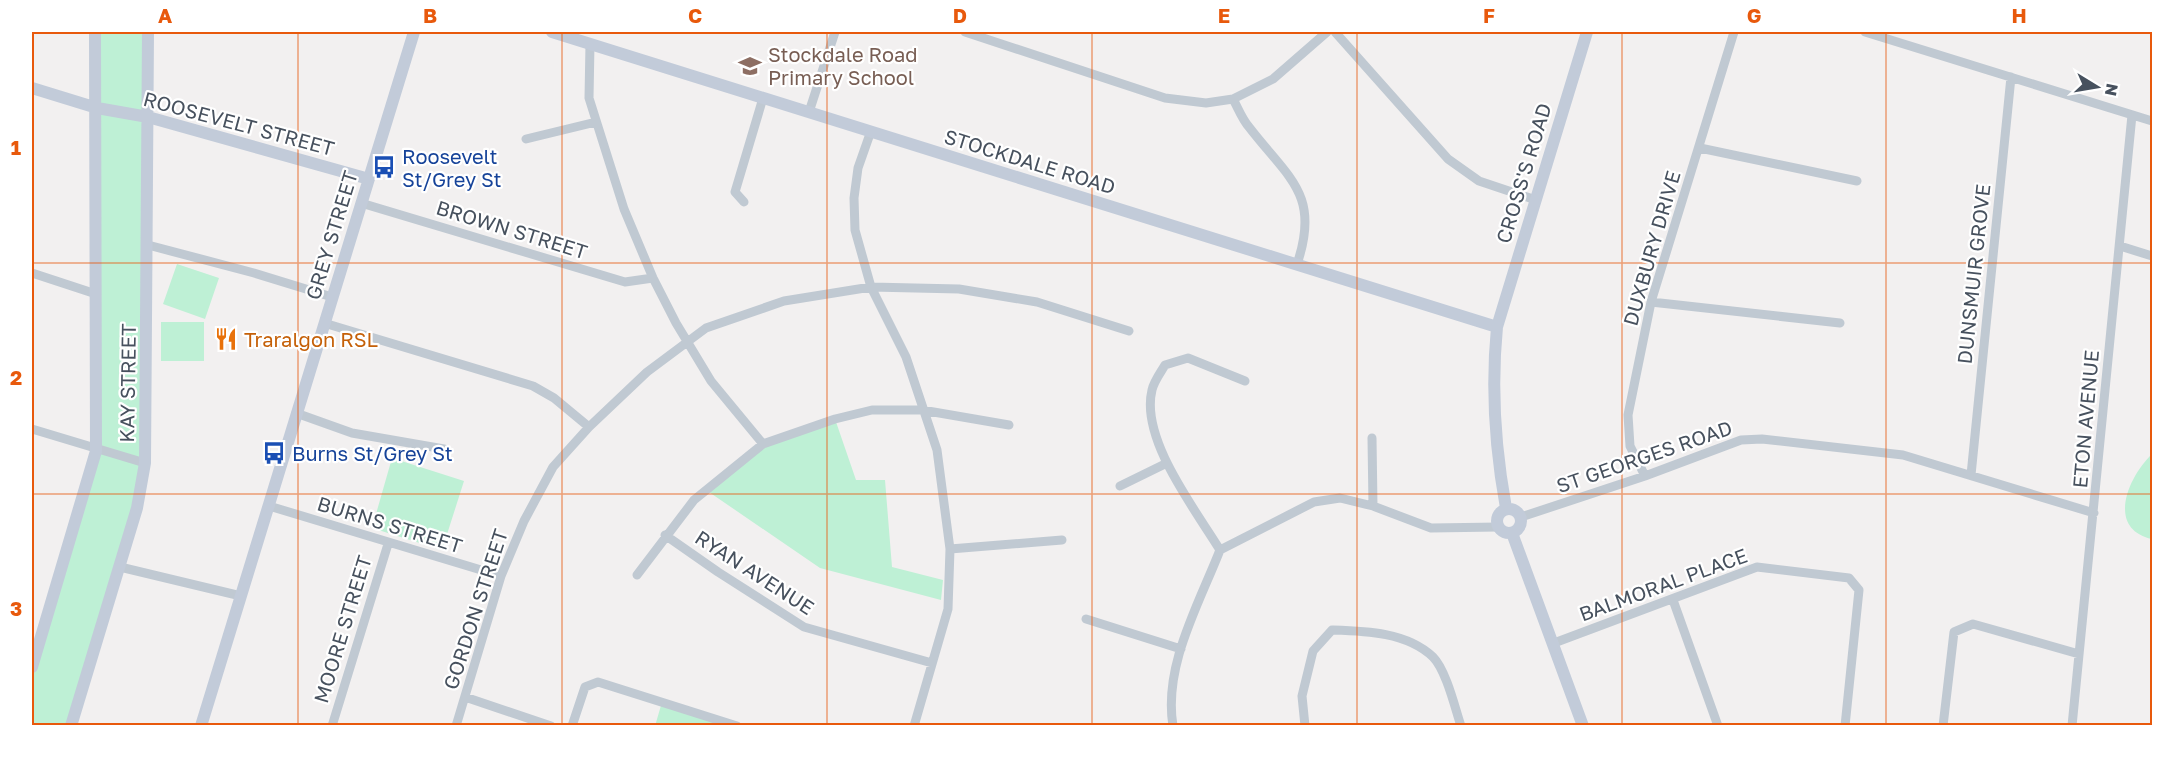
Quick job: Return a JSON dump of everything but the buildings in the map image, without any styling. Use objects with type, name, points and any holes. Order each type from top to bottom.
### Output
[{"type":"street","name":"KAY STREET","points":[[32,667],[96,451],[97,108],[95,32]]},
{"type":"street","name":"KAY STREET","points":[[71,726],[137,508],[145,463],[148,32]]},
{"type":"street","name":"GREY STREET","points":[[201,726],[414,32]]},
{"type":"street","name":"STOCKDALE ROAD","points":[[552,32],[1497,327]]},
{"type":"street","points":[[808,112],[835,32]]},
{"type":"street","points":[[971,32],[1165,98],[1206,103],[1233,99],[1273,79],[1328,32]]},
{"type":"street","points":[[1335,32],[1448,159],[1479,181],[1536,200]]},
{"type":"street","name":"CROSS'S ROAD","points":[[1506,508],[1499,470],[1495,420],[1493,372],[1497,327],[1587,32]]},
{"type":"street","name":"DUXBURY DRIVE","points":[[1645,476],[1630,446],[1628,415],[1651,302],[1734,32]]},
{"type":"street","points":[[1865,32],[2152,121]]},
{"type":"street","points":[[590,44],[589,98],[624,209],[653,278],[711,381],[763,444]]},
{"type":"street","name":"DUNSMUIR GROVE","points":[[1971,475],[2011,77]]},
{"type":"street","name":"ROOSEVELT STREET","points":[[32,88],[97,108],[148,117],[369,179]]},
{"type":"street","points":[[744,202],[735,192],[763,98]]},
{"type":"street","points":[[1233,99],[1247,125],[1294,180],[1306,212],[1306,240],[1297,264]]},
{"type":"street","name":"ETON AVENUE","points":[[2072,726],[2132,115]]},
{"type":"street","points":[[526,140],[596,122]]},
{"type":"street","points":[[871,131],[858,168],[854,198],[855,230],[871,287],[906,357],[922,410],[938,450],[950,549],[948,609],[914,726]]},
{"type":"street","points":[[1700,148],[1857,181]]},
{"type":"street","name":"BROWN STREET","points":[[362,203],[625,282],[653,278]]},
{"type":"street","points":[[148,245],[332,297]]},
{"type":"street","points":[[2120,246],[2152,256]]},
{"type":"street","points":[[32,273],[96,294]]},
{"type":"street","name":"GORDON STREET","points":[[456,726],[501,576],[524,521],[553,467],[589,427],[647,372],[706,328],[784,301],[871,287],[959,289],[1037,303],[1129,331]]},
{"type":"street","points":[[1651,302],[1840,323]]},
{"type":"street","points":[[324,323],[533,386],[554,398],[589,427]]},
{"type":"street","points":[[1220,550],[1167,463],[1151,419],[1152,389],[1165,364],[1188,358],[1245,381]]},
{"type":"street","points":[[637,575],[665,535],[694,500],[763,444],[835,419],[872,410],[922,410],[1009,425]]},
{"type":"street","points":[[296,413],[352,433],[444,448]]},
{"type":"street","points":[[32,429],[96,451],[145,463]]},
{"type":"street","points":[[1372,438],[1373,506]]},
{"type":"street","name":"ST GEORGES ROAD","points":[[1521,517],[1645,476],[1741,440],[1762,439],[1903,454],[2094,513]]},
{"type":"street","points":[[1120,486],[1167,463]]},
{"type":"street","points":[[1173,726],[1169,704],[1181,649],[1220,550],[1314,502],[1340,498],[1373,506],[1431,528],[1498,526]]},
{"type":"street","name":"BURNS STREET","points":[[269,506],[387,544],[501,576]]},
{"type":"street","points":[[1506,508],[1515,510],[1521,517],[1520,527],[1512,533],[1503,532],[1498,526],[1497,516],[1506,508]]},
{"type":"street","points":[[1512,533],[1583,726]]},
{"type":"street","name":"RYAN AVENUE","points":[[665,535],[804,627],[932,663]]},
{"type":"street","points":[[950,549],[1062,540]]},
{"type":"street","name":"MOORE STREET","points":[[332,726],[387,544]]},
{"type":"street","points":[[120,567],[241,596]]},
{"type":"street","name":"BALMORAL PLACE","points":[[1554,643],[1756,567],[1849,578],[1859,590],[1845,726]]},
{"type":"street","points":[[1672,600],[1718,726]]},
{"type":"street","points":[[1086,619],[1181,649]]},
{"type":"street","points":[[1943,726],[1954,632],[1973,624],[2079,654]]},
{"type":"street","points":[[1305,726],[1302,696],[1313,651],[1332,630],[1367,631],[1401,638],[1433,658],[1461,726]]},
{"type":"street","points":[[572,726],[585,687],[598,682],[736,726]]},
{"type":"street","points":[[465,697],[551,726]]},
{"type":"green space","points":[[95,32],[148,32],[145,463],[71,725],[32,726],[32,667],[96,451]]},
{"type":"green space","points":[[177,264],[219,278],[205,319],[163,304]]},
{"type":"green space","points":[[161,322],[204,322],[204,361],[161,361]]},
{"type":"green space","points":[[835,419],[856,480],[885,480],[892,567],[943,580],[941,600],[820,568],[706,490],[763,444]]},
{"type":"green space","points":[[2152,454],[2152,539],[2138,533],[2129,524],[2125,513],[2130,488],[2143,464]]},
{"type":"green space","points":[[392,458],[464,481],[442,550],[372,528]]},
{"type":"green space","points":[[662,702],[718,720],[716,725],[655,726]]},
{"type":"place","name":"Stockdale Road Primary School","points":[[750,66]]},
{"type":"place","name":"Roosevelt St/Grey St","points":[[384,167]]},
{"type":"place","name":"Traralgon RSL","points":[[226,339]]},
{"type":"place","name":"Burns St/Grey St","points":[[274,453]]}]
